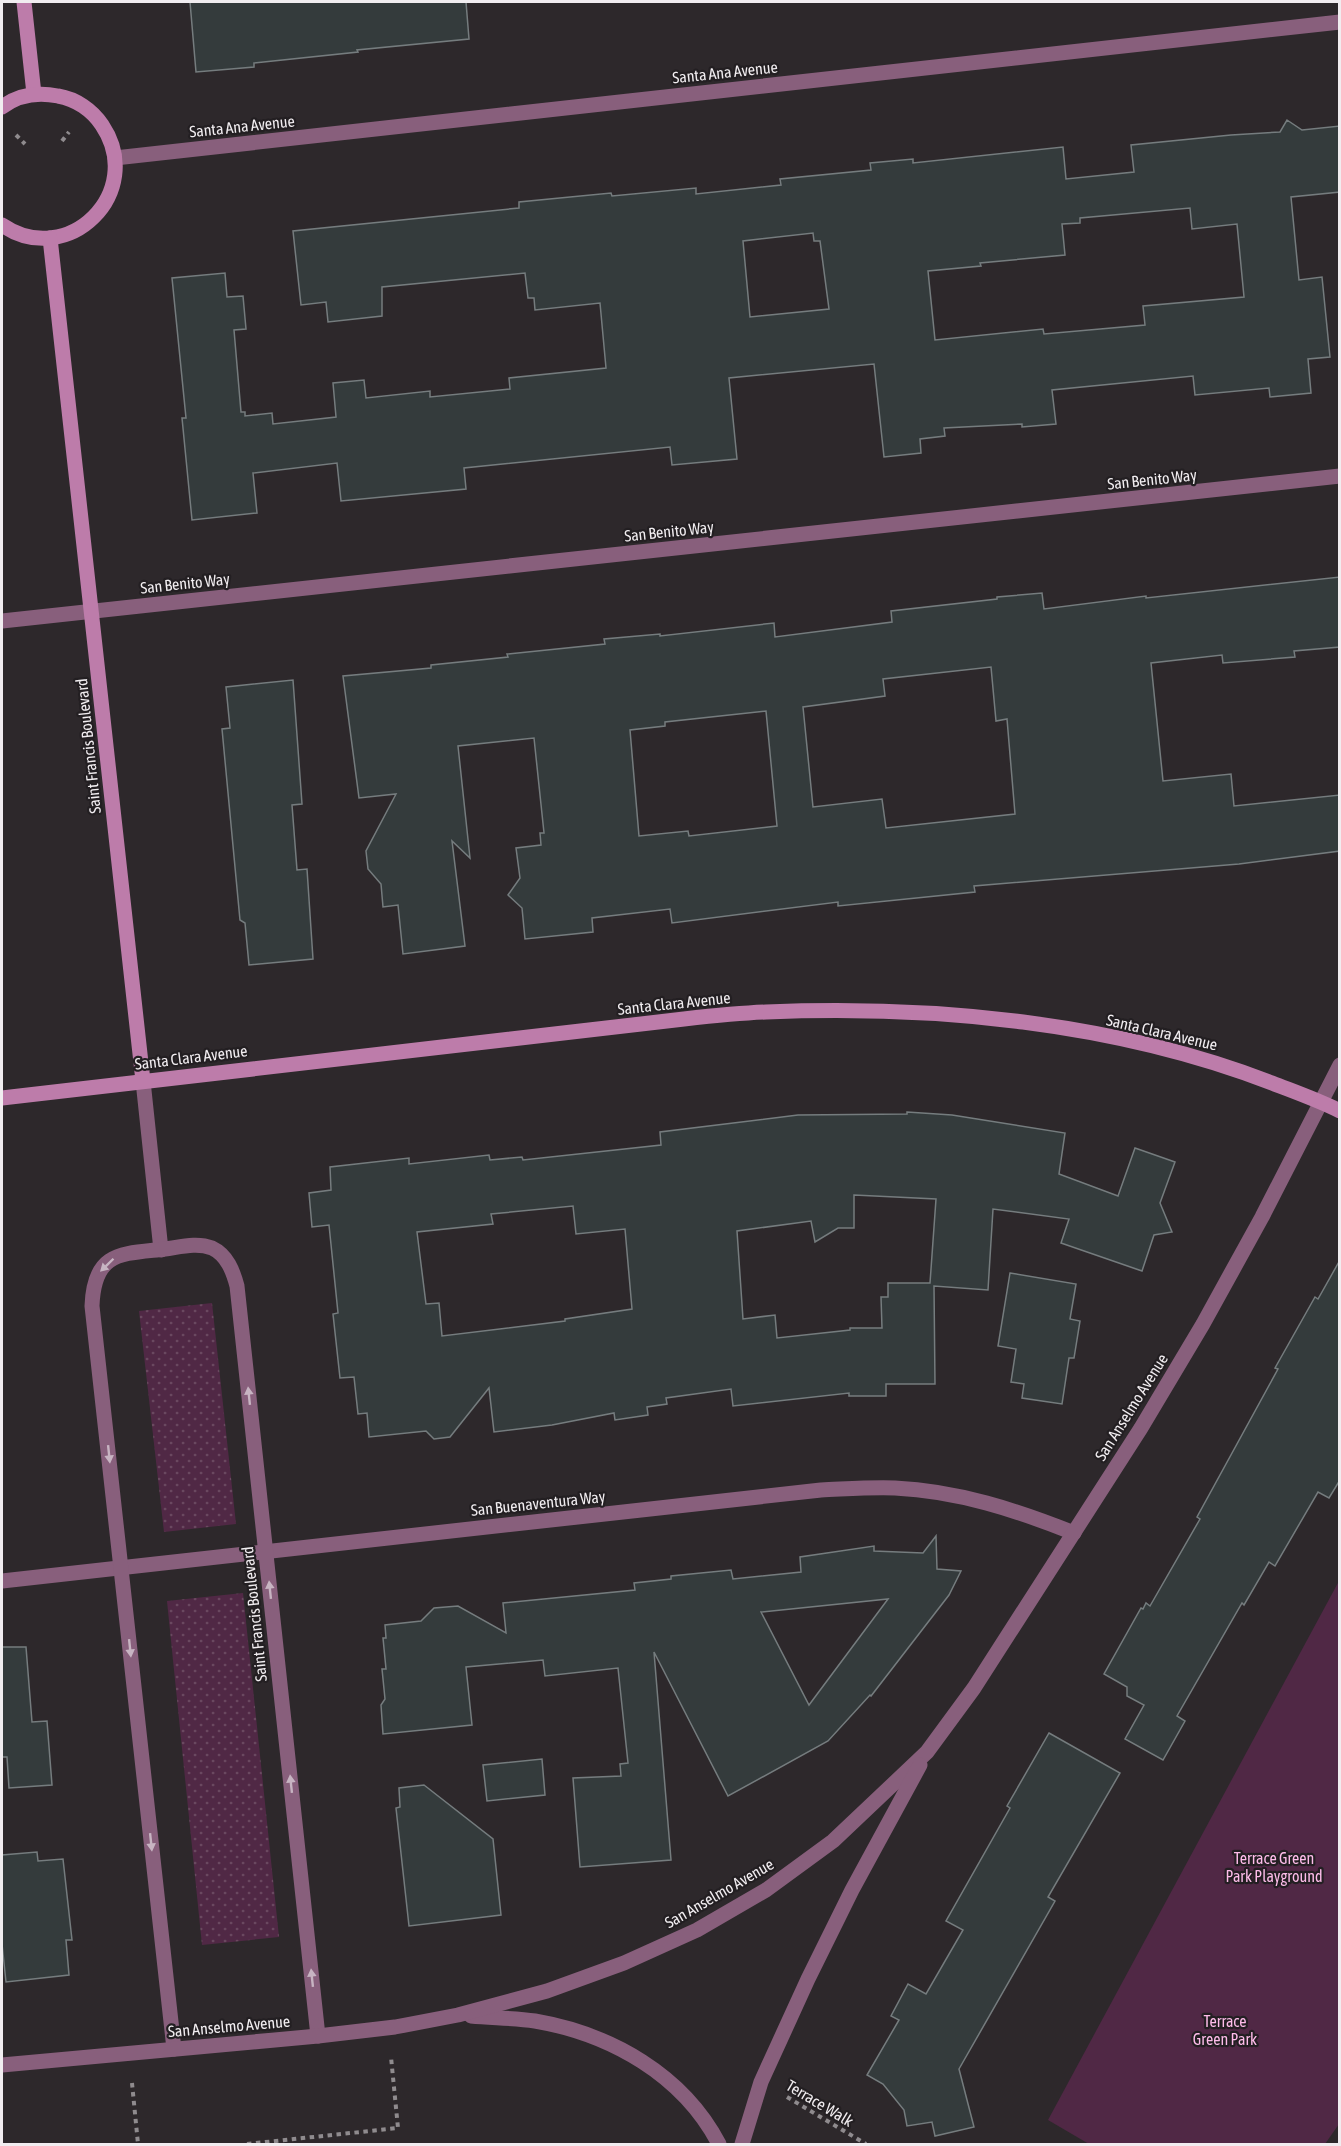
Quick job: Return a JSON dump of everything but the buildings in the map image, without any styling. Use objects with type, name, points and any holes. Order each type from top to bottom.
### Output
[{"type":"main road","points":[[24,2],[34,94]]},
{"type":"main road","points":[[2,107],[21,97],[34,94],[63,97],[88,109],[98,119],[112,143],[115,158],[113,186],[107,199],[99,212],[78,230],[50,238],[36,238],[22,235],[2,225]]},
{"type":"main road","name":"Saint Francis Boulevard","points":[[50,238],[143,1081]]},
{"type":"main road","name":"Santa Clara Avenue","points":[[2,1098],[684,1019],[764,1012],[857,1010],[953,1015],[1041,1025],[1144,1043],[1235,1068],[1340,1111]]},
{"type":"street","name":"Santa Ana Avenue","points":[[115,158],[1340,22]]},
{"type":"street","name":"San Benito Way","points":[[2,621],[1340,477]]},
{"type":"street","name":"San Anselmo Avenue","points":[[742,2145],[761,2082],[808,1979],[852,1890],[927,1752],[974,1688],[1141,1428],[1203,1324],[1262,1217],[1340,1065]]},
{"type":"street","name":"Saint Francis Boulevard","points":[[143,1081],[161,1250]]},
{"type":"street","name":"Saint Francis Boulevard","points":[[174,2049],[92,1306],[93,1288],[99,1273],[109,1260],[123,1254],[199,1245],[212,1249],[224,1257],[232,1270],[237,1286],[318,2036]]},
{"type":"street","name":"San Buenaventura Way","points":[[2,1581],[821,1490],[895,1488],[961,1496],[1022,1512],[1074,1533]]},
{"type":"street","name":"San Anselmo Avenue","points":[[2,2065],[395,2027],[458,2015],[547,1991],[624,1963],[697,1930],[766,1890],[833,1841],[927,1752]]},
{"type":"street","name":"San Anselmo Avenue","points":[[458,2015],[534,2021],[588,2034],[642,2061],[682,2092],[719,2145]]},
{"type":"path","points":[[62,141],[72,129]]},
{"type":"path","points":[[16,135],[26,144]]},
{"type":"path","name":"Terrace Walk","points":[[761,2082],[866,2145]]},
{"type":"path","points":[[247,2145],[398,2128],[394,2084]]},
{"type":"path","points":[[136,2116],[138,2145]]},
{"type":"green space","points":[[212,1303],[236,1524],[164,1532],[139,1311]]},
{"type":"green space","name":"Terrace Green Park","points":[[1339,1581],[1339,2124],[1325,2144],[1089,2144],[1048,2120]]},
{"type":"green space","points":[[243,1593],[279,1937],[202,1945],[167,1601]]},
{"type":"park label","name":"Terrace Green Park Playground","points":[[1274,1867]]}]
